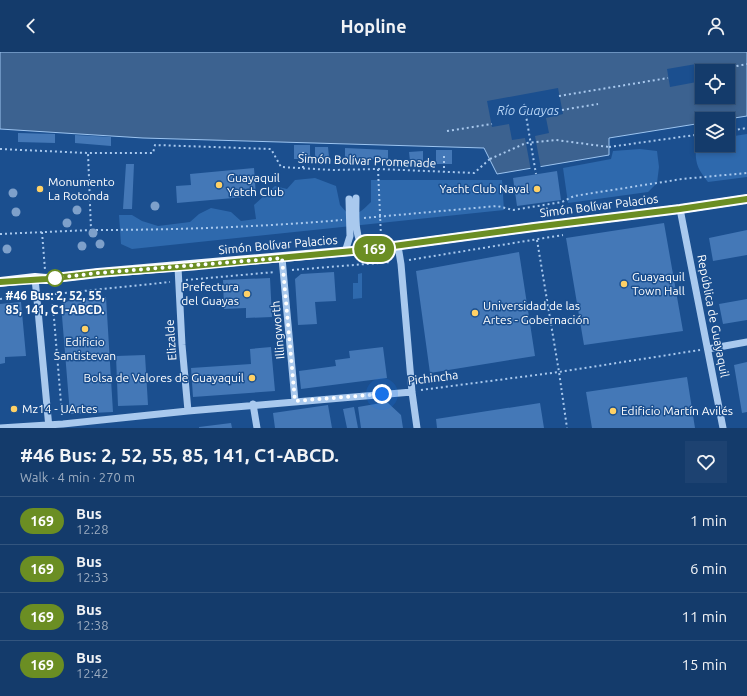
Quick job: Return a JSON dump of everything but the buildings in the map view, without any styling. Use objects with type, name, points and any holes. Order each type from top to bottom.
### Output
[{"type":"main road","name":"Simón Bolívar Palacios","points":[[0,282],[382,248],[747,199]]},
{"type":"street","points":[[345,252],[353,219],[353,198]]},
{"type":"street","name":"República de Guayaquil","points":[[680,209],[723,428]]},
{"type":"street","points":[[353,219],[357,236],[364,250]]},
{"type":"street","points":[[398,246],[401,264],[412,392],[417,428]]},
{"type":"street","name":"Illingworth","points":[[282,258],[295,401]]},
{"type":"street","name":"Elizalde","points":[[178,267],[182,345],[188,410]]},
{"type":"street","points":[[35,278],[48,426]]},
{"type":"street","points":[[708,349],[747,342]]},
{"type":"street","name":"Pichincha","points":[[0,428],[48,426],[188,410],[412,392]]},
{"type":"street","points":[[254,404],[257,428]]},
{"type":"path","points":[[735,66],[747,64]]},
{"type":"path","points":[[559,96],[668,78]]},
{"type":"path","points":[[524,104],[536,174]]},
{"type":"path","points":[[562,110],[598,104]]},
{"type":"path","points":[[446,131],[492,124]]},
{"type":"path","points":[[735,130],[747,128]]},
{"type":"path","name":"Simón Bolívar Promenade","points":[[88,153],[153,153],[155,145],[270,149],[282,167],[333,170],[378,169],[474,173],[490,159],[526,143],[556,140],[609,147],[695,135]]},
{"type":"path","points":[[0,149],[88,153],[91,230]]},
{"type":"path","points":[[303,152],[303,168]]},
{"type":"path","points":[[444,156],[444,172]]},
{"type":"path","points":[[378,169],[382,248]]},
{"type":"path","points":[[0,234],[91,230],[262,226],[497,206],[513,210],[562,202],[574,196],[682,179],[747,173]]},
{"type":"path","points":[[534,227],[560,372],[567,428]]},
{"type":"path","points":[[42,232],[46,279]]},
{"type":"path","points":[[52,294],[63,424]]},
{"type":"path","name":"Pichincha","points":[[412,392],[560,372],[708,349]]},
{"type":"shaded area","points":[[747,134],[747,177],[708,182],[697,164],[696,152],[735,152],[735,136]]},
{"type":"shaded area","points":[[640,149],[657,151],[659,167],[657,183],[648,192],[568,203],[563,168],[611,159],[613,151]]},
{"type":"shaded area","points":[[315,178],[336,186],[340,205],[348,214],[356,214],[371,202],[371,180],[502,180],[504,210],[132,249],[121,244],[119,215],[132,215],[142,221],[158,226],[190,222],[199,214],[211,208],[231,212],[241,221],[256,219],[254,205],[275,186],[287,189],[295,180]]},
{"type":"shaded area","points":[[362,273],[362,298],[353,299],[353,283],[358,283],[358,274]]},
{"type":"water","name":"Río Guayas","points":[[0,52],[747,52],[747,116],[735,118],[735,112],[695,112],[695,124],[609,138],[609,155],[497,174],[484,148],[143,138],[0,129]]},
{"type":"pier","points":[[695,64],[695,82],[670,87],[667,69]]},
{"type":"pier","points":[[558,88],[563,114],[546,118],[549,133],[535,136],[541,169],[531,171],[525,138],[512,140],[509,124],[492,127],[487,101]]},
{"type":"bus line","name":"169","points":[[0,282],[364,250],[747,199]]},
{"type":"place","name":"Guayaquil Yatch Club","points":[[219,185]]},
{"type":"place","name":"Monumento La Rotonda","points":[[40,189]]},
{"type":"place","name":"Yacht Club Naval","points":[[537,189]]},
{"type":"place","name":"#46 Bus: 2, 52, 55, 85, 141, C1-ABCD.","points":[[55,278]]},
{"type":"place","name":"Guayaquil Town Hall","points":[[624,284]]},
{"type":"place","name":"Prefectura del Guayas","points":[[247,294]]},
{"type":"place","name":"Universidad de las Artes - Gobernación","points":[[475,313]]},
{"type":"place","name":"Edificio Santistevan","points":[[85,329]]},
{"type":"place","name":"Bolsa de Valores de Guayaquil","points":[[252,378]]},
{"type":"place","name":"Mz14 - UArtes","points":[[14,409]]},
{"type":"place","name":"Edificio Martín Avilés","points":[[613,411]]},
{"type":"route","points":[[55,278],[98,273],[282,258],[295,401],[382,394]]}]
